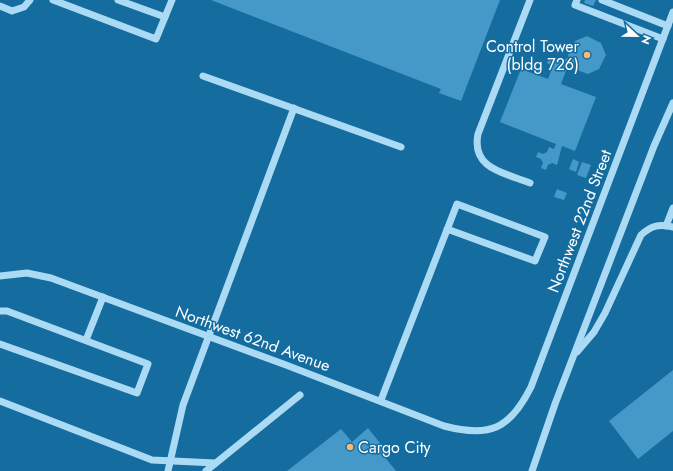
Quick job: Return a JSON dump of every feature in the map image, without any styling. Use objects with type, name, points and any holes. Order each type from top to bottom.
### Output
[{"type":"street","points":[[1,8],[12,11],[24,7],[30,0]]},
{"type":"street","points":[[53,0],[156,39],[172,0]]},
{"type":"street","points":[[118,0],[165,17]]},
{"type":"street","points":[[530,0],[478,134],[476,143],[478,154],[490,167],[530,183]]},
{"type":"street","points":[[577,0],[575,5],[663,39]]},
{"type":"street","points":[[602,0],[668,26]]},
{"type":"street","name":"Northwest 22nd Street","points":[[495,429],[513,414],[531,387],[673,12]]},
{"type":"street","points":[[203,76],[401,147]]},
{"type":"street","points":[[532,471],[573,357],[654,146],[673,103]]},
{"type":"street","points":[[168,471],[183,405],[294,108]]},
{"type":"street","points":[[381,400],[447,229],[457,204],[545,237],[535,261],[447,229]]},
{"type":"street","points":[[573,357],[594,332],[605,313],[641,235],[654,225],[670,226],[673,208]]},
{"type":"street","name":"Northwest 62nd Avenue","points":[[0,276],[27,273],[39,275],[103,296],[456,429],[482,431],[495,429]]},
{"type":"street","points":[[86,340],[103,296]]},
{"type":"street","points":[[0,311],[6,311],[148,364],[137,393],[0,344]]},
{"type":"street","points":[[206,471],[300,395]]},
{"type":"street","points":[[0,401],[152,460],[215,463]]},
{"type":"building","points":[[211,0],[500,0],[461,101],[439,93],[441,89]]},
{"type":"building","points":[[585,0],[596,0],[593,6],[584,3]]},
{"type":"building","points":[[587,36],[601,43],[606,55],[599,69],[588,74],[572,68],[571,64],[568,65],[561,84],[596,97],[575,151],[562,146],[557,165],[552,163],[548,165],[546,170],[541,168],[543,163],[541,159],[536,157],[538,152],[543,154],[547,152],[549,147],[554,149],[556,144],[500,122],[521,69],[548,79],[553,66],[547,63],[549,57],[562,62],[562,60],[569,58],[568,55],[575,41]]},
{"type":"building","points":[[573,159],[579,162],[576,172],[569,169]]},
{"type":"building","points":[[582,162],[591,165],[586,178],[577,175]]},
{"type":"building","points":[[557,189],[567,193],[564,200],[554,197]]},
{"type":"building","points":[[673,370],[673,431],[638,459],[609,421]]},
{"type":"building","name":"Cargo City","points":[[368,428],[388,453],[384,456],[396,471],[287,471],[341,429],[352,442]]},
{"type":"place","name":"Control Tower (bldg 726)","points":[[587,55]]},
{"type":"place","name":"Cargo City","points":[[350,447]]}]
